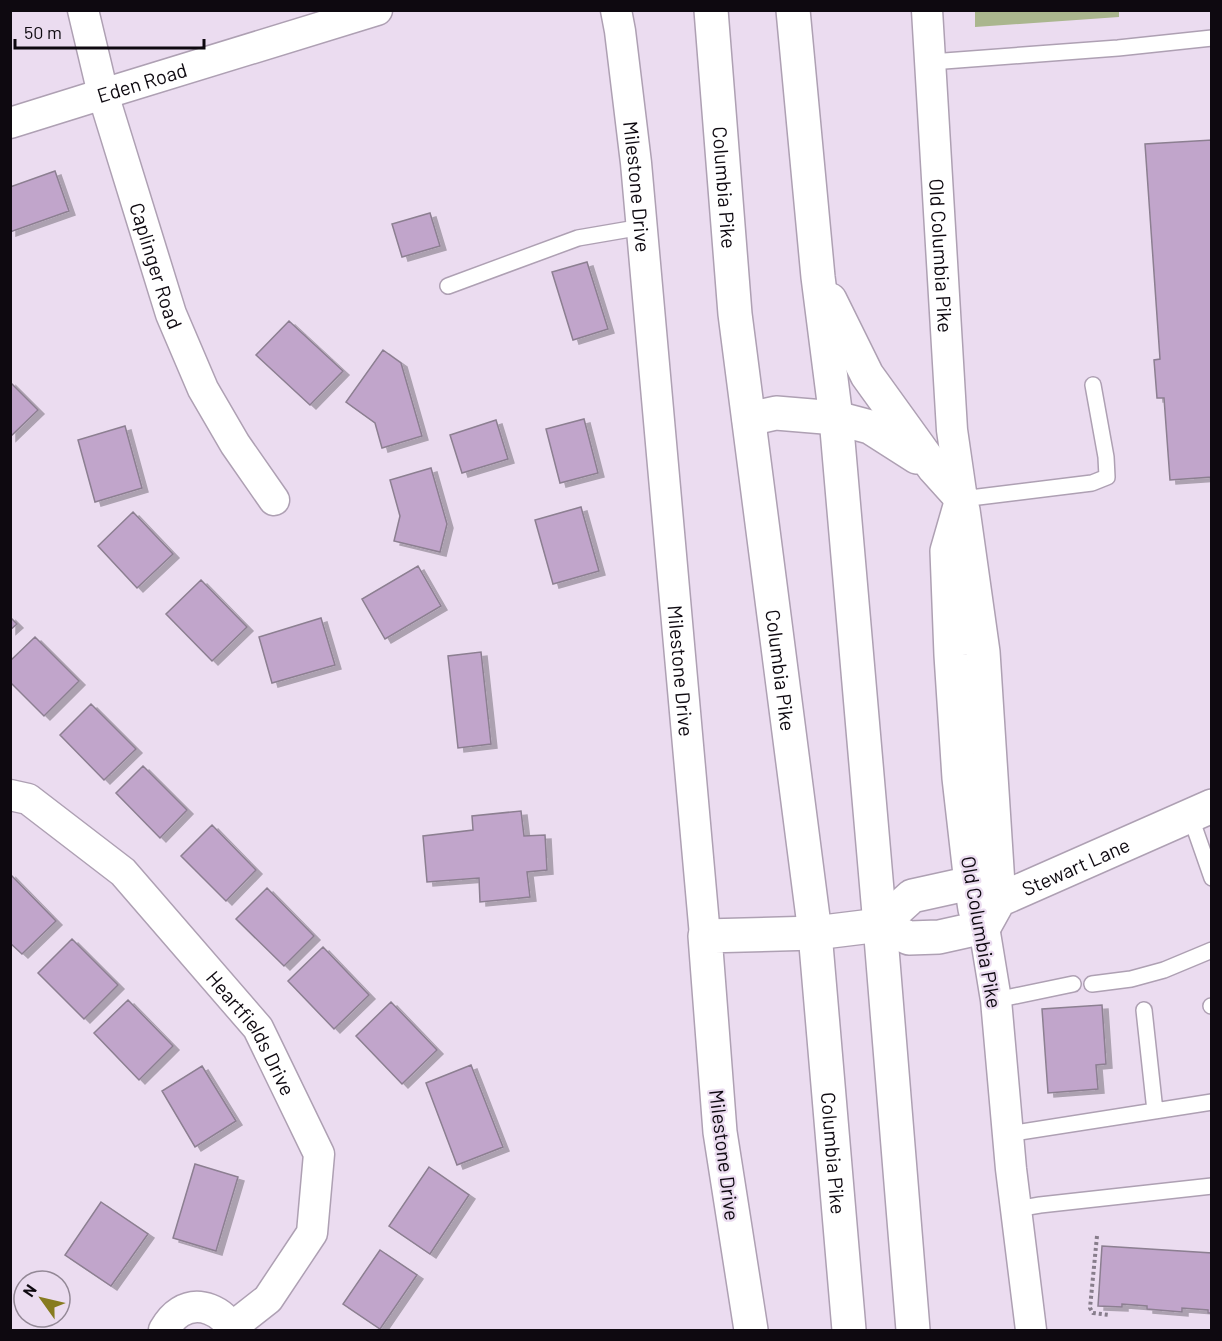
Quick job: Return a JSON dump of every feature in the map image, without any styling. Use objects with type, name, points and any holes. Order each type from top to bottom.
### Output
[{"type":"main road","name":"Columbia Pike","points":[[711,10],[735,314],[815,933],[849,1330]]},
{"type":"main road","points":[[793,10],[818,277],[836,418],[913,1330]]},
{"type":"main road","points":[[818,277],[867,375],[934,468],[962,499]]},
{"type":"main road","points":[[749,418],[776,413],[836,418],[870,427],[934,468]]},
{"type":"main road","name":"Old Columbia Pike","points":[[962,499],[983,652],[992,914],[975,909],[958,778],[947,551],[962,499]]},
{"type":"main road","name":"Stewart Lane","points":[[880,925],[909,938],[939,937],[992,914],[1201,811]]},
{"type":"main road","points":[[705,936],[815,933],[880,925],[912,896],[971,883]]},
{"type":"main road","name":"Milestone Drive","points":[[705,936],[720,1132],[751,1330]]},
{"type":"street","name":"Caplinger Road","points":[[83,10],[103,94],[171,314],[202,389],[235,444],[274,500]]},
{"type":"street","name":"Eden Road","points":[[10,123],[377,10]]},
{"type":"street","name":"Milestone Drive","points":[[616,10],[630,108],[642,227],[705,936]]},
{"type":"street","name":"Old Columbia Pike","points":[[927,10],[952,430],[962,499]]},
{"type":"street","name":"Heartfields Drive","points":[[10,795],[28,799],[123,872],[251,1019],[258,1028],[320,1154],[312,1233],[268,1299],[232,1329],[215,1311],[203,1307],[180,1312],[170,1320],[164,1330]]},
{"type":"street","name":"Old Columbia Pike","points":[[992,914],[996,1000],[1008,1134],[1031,1330]]},
{"type":"lane","points":[[931,62],[1118,48],[1212,38]]},
{"type":"lane","points":[[448,286],[578,238],[642,227]]},
{"type":"lane","points":[[962,499],[1092,483],[1107,477],[1106,458],[1093,386]]},
{"type":"lane","points":[[1201,811],[1212,878]]},
{"type":"lane","points":[[1092,984],[1131,979],[1164,970],[1212,950]]},
{"type":"lane","points":[[996,1000],[1073,984]]},
{"type":"lane","points":[[1144,1010],[1155,1111]]},
{"type":"lane","points":[[1008,1134],[1212,1102]]},
{"type":"lane","points":[[1016,1209],[1212,1186]]},
{"type":"path","points":[[1097,1236],[1090,1308],[1093,1313],[1109,1315]]},
{"type":"green space","points":[[975,11],[1119,11],[1119,17],[975,27]]},
{"type":"building","points":[[1212,140],[1212,477],[1170,480],[1164,398],[1157,398],[1154,360],[1160,359],[1145,144]]},
{"type":"building","points":[[55,171],[69,211],[10,232],[10,187]]},
{"type":"building","points":[[430,213],[440,246],[402,257],[392,224]]},
{"type":"building","points":[[587,262],[608,329],[573,340],[552,272]]},
{"type":"building","points":[[289,321],[343,371],[310,405],[256,355]]},
{"type":"building","points":[[383,350],[401,363],[422,436],[382,448],[375,423],[346,402]]},
{"type":"building","points":[[10,382],[38,410],[10,437]]},
{"type":"building","points":[[584,419],[598,473],[560,483],[546,429]]},
{"type":"building","points":[[496,420],[508,459],[462,473],[450,435]]},
{"type":"building","points":[[125,426],[142,488],[95,502],[78,440]]},
{"type":"building","points":[[431,468],[447,524],[440,552],[394,541],[400,516],[390,480]]},
{"type":"building","points":[[581,507],[599,571],[553,584],[535,520]]},
{"type":"building","points":[[133,512],[173,554],[137,588],[98,546]]},
{"type":"building","points":[[418,566],[441,606],[385,639],[362,599]]},
{"type":"building","points":[[201,580],[247,627],[212,661],[166,614]]},
{"type":"building","points":[[10,617],[17,624],[10,630]]},
{"type":"building","points":[[321,618],[335,665],[272,683],[259,637]]},
{"type":"building","points":[[35,637],[79,681],[44,716],[10,682],[10,661]]},
{"type":"building","points":[[481,652],[491,744],[458,748],[448,656]]},
{"type":"building","points":[[91,704],[136,749],[104,780],[60,735]]},
{"type":"building","points":[[143,766],[187,810],[160,838],[116,793]]},
{"type":"building","points":[[521,811],[524,836],[545,835],[547,870],[527,872],[530,897],[480,902],[479,878],[427,882],[423,836],[473,830],[472,816]]},
{"type":"building","points":[[212,825],[256,870],[226,901],[181,856]]},
{"type":"building","points":[[10,874],[56,921],[22,954],[10,943]]},
{"type":"building","points":[[267,888],[314,936],[284,966],[236,919]]},
{"type":"building","points":[[72,939],[118,985],[84,1019],[38,973]]},
{"type":"building","points":[[323,947],[369,995],[334,1029],[288,981]]},
{"type":"building","points":[[128,1000],[173,1046],[139,1080],[94,1033]]},
{"type":"building","points":[[391,1002],[437,1050],[402,1084],[356,1036]]},
{"type":"building","points":[[1102,1005],[1106,1064],[1096,1065],[1098,1089],[1048,1093],[1042,1009]]},
{"type":"building","points":[[471,1065],[503,1147],[457,1165],[426,1083]]},
{"type":"building","points":[[202,1066],[236,1121],[195,1147],[162,1091]]},
{"type":"building","points":[[195,1164],[238,1177],[216,1251],[173,1238]]},
{"type":"building","points":[[429,1167],[469,1195],[430,1254],[389,1226]]},
{"type":"building","points":[[101,1202],[148,1234],[111,1286],[65,1255]]},
{"type":"building","points":[[1102,1246],[1212,1253],[1212,1313],[1208,1313],[1208,1310],[1182,1308],[1182,1312],[1122,1304],[1122,1307],[1098,1306]]},
{"type":"building","points":[[380,1250],[417,1275],[380,1329],[343,1304]]}]
